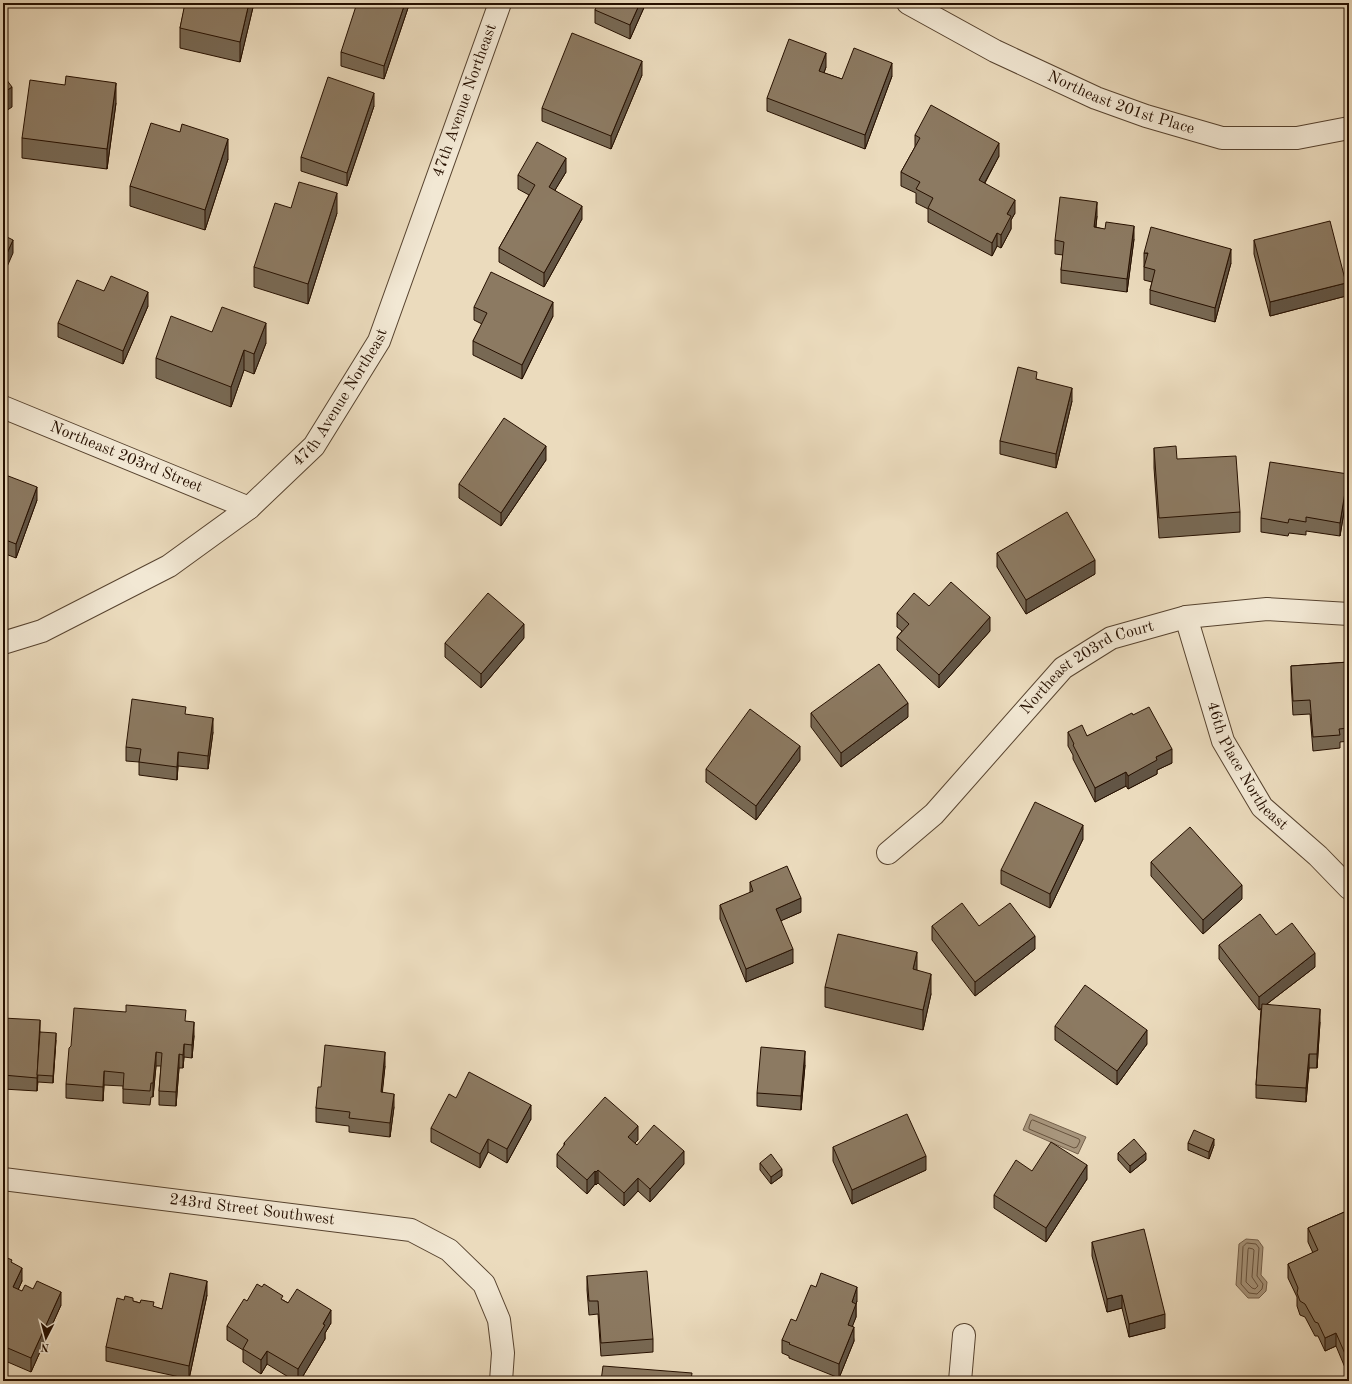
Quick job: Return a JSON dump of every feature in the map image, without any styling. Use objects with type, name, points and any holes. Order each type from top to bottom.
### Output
[{"type":"street","name":"47th Avenue Northeast","points":[[3,643],[42,631],[170,566],[249,508],[314,446],[379,341],[500,3]]},
{"type":"street","name":"Northeast 201st Place","points":[[908,3],[995,51],[1096,98],[1146,116],[1222,138],[1297,138],[1349,128]]},
{"type":"street","name":"Northeast 203rd Street","points":[[3,407],[249,508]]},
{"type":"street","name":"Northeast 203rd Court","points":[[888,853],[934,814],[1063,668],[1111,638],[1186,617],[1267,609],[1349,614]]},
{"type":"street","name":"46th Place Northeast","points":[[1186,617],[1223,741],[1262,807],[1318,856],[1349,888]]},
{"type":"street","name":"243rd Street Southwest","points":[[3,1178],[411,1230],[449,1250],[484,1284],[499,1320],[503,1353],[501,1381]]},
{"type":"street","points":[[960,1381],[964,1334]]},
{"type":"water","points":[[1030,1114],[1086,1137],[1078,1154],[1023,1130]]},
{"type":"water","points":[[1246,1239],[1258,1240],[1263,1247],[1261,1275],[1267,1282],[1266,1291],[1259,1298],[1248,1298],[1236,1285],[1239,1244]]},
{"type":"building","points":[[185,3],[249,3],[240,42],[180,28]]},
{"type":"building","points":[[357,3],[405,3],[384,66],[341,52]]},
{"type":"building","points":[[598,3],[640,3],[630,25],[595,10]]},
{"type":"building","points":[[572,33],[642,61],[611,136],[542,108]]},
{"type":"building","points":[[789,39],[826,53],[819,71],[842,79],[854,48],[892,63],[865,135],[767,98]]},
{"type":"building","points":[[3,75],[12,87],[3,93]]},
{"type":"building","points":[[66,76],[116,83],[107,149],[22,138],[30,80],[65,85]]},
{"type":"building","points":[[328,77],[374,93],[347,173],[301,157]]},
{"type":"building","points":[[931,105],[999,143],[979,180],[1015,200],[1007,214],[1011,216],[1001,235],[997,233],[992,243],[928,208],[933,198],[916,189],[920,182],[901,172],[920,138],[915,135]]},
{"type":"building","points":[[151,123],[180,132],[182,124],[228,139],[205,210],[130,186]]},
{"type":"building","points":[[537,142],[566,158],[549,187],[582,206],[544,273],[499,248],[535,185],[518,175]]},
{"type":"building","points":[[299,182],[337,193],[308,284],[254,267],[275,203],[291,208]]},
{"type":"building","points":[[1060,197],[1097,202],[1094,227],[1105,229],[1106,222],[1134,226],[1127,279],[1061,270],[1064,242],[1055,240]]},
{"type":"building","points":[[1330,221],[1346,283],[1270,302],[1254,240]]},
{"type":"building","points":[[1151,227],[1231,249],[1215,308],[1150,290],[1155,270],[1144,267],[1148,253],[1144,253]]},
{"type":"building","points":[[3,235],[13,240],[3,262]]},
{"type":"building","points":[[491,272],[553,302],[522,365],[473,341],[487,313],[474,307]]},
{"type":"building","points":[[111,276],[148,292],[123,351],[58,323],[77,280],[104,291]]},
{"type":"building","points":[[222,307],[266,323],[254,354],[244,350],[231,387],[156,358],[171,316],[212,332]]},
{"type":"building","points":[[1018,367],[1037,372],[1036,379],[1072,388],[1056,454],[1000,441]]},
{"type":"building","points":[[504,418],[546,446],[501,513],[459,484]]},
{"type":"building","points":[[1176,446],[1177,459],[1236,456],[1240,512],[1159,518],[1154,448]]},
{"type":"building","points":[[1270,462],[1348,474],[1340,523],[1306,517],[1306,522],[1289,519],[1288,523],[1261,518]]},
{"type":"building","points":[[3,474],[37,487],[16,544],[3,539]]},
{"type":"building","points":[[1067,512],[1095,560],[1026,600],[997,553]]},
{"type":"building","points":[[951,582],[990,617],[939,675],[897,637],[909,624],[897,613],[914,593],[929,606]]},
{"type":"building","points":[[488,593],[524,624],[481,674],[445,643]]},
{"type":"building","points":[[1349,662],[1349,728],[1339,729],[1340,735],[1313,737],[1310,700],[1293,701],[1291,666]]},
{"type":"building","points":[[879,664],[908,703],[841,753],[811,713]]},
{"type":"building","points":[[132,699],[186,707],[185,714],[213,718],[208,756],[178,752],[177,767],[139,762],[141,749],[126,747]]},
{"type":"building","points":[[1149,707],[1172,749],[1156,757],[1157,760],[1128,776],[1126,772],[1095,788],[1068,732],[1082,725],[1087,736],[1132,713],[1133,715]]},
{"type":"building","points":[[750,709],[800,746],[756,806],[706,769]]},
{"type":"building","points":[[1035,802],[1083,825],[1050,894],[1001,870]]},
{"type":"building","points":[[1190,827],[1242,885],[1203,920],[1151,862]]},
{"type":"building","points":[[787,866],[801,898],[776,909],[793,949],[746,969],[720,905],[753,891],[750,882]]},
{"type":"building","points":[[962,903],[979,926],[1010,903],[1035,936],[975,982],[932,926]]},
{"type":"building","points":[[1260,914],[1276,935],[1292,923],[1315,953],[1259,997],[1219,945]]},
{"type":"building","points":[[838,934],[917,952],[913,969],[931,974],[923,1010],[825,987]]},
{"type":"building","points":[[1085,985],[1147,1030],[1117,1071],[1055,1026]]},
{"type":"building","points":[[1262,1004],[1320,1009],[1317,1054],[1309,1054],[1306,1088],[1256,1085]]},
{"type":"building","points":[[126,1005],[186,1010],[185,1021],[194,1022],[192,1045],[184,1044],[183,1055],[179,1054],[176,1092],[159,1091],[162,1053],[156,1052],[153,1083],[151,1083],[150,1091],[123,1089],[124,1073],[104,1071],[103,1087],[66,1084],[74,1008],[126,1012]]},
{"type":"building","points":[[3,1018],[40,1020],[37,1078],[3,1075]]},
{"type":"building","points":[[40,1032],[56,1033],[53,1076],[37,1075]]},
{"type":"building","points":[[325,1045],[385,1052],[381,1092],[394,1094],[390,1123],[349,1118],[350,1112],[316,1108],[318,1087],[321,1087]]},
{"type":"building","points":[[761,1047],[805,1051],[801,1096],[757,1093]]},
{"type":"building","points":[[469,1072],[531,1105],[507,1149],[488,1139],[480,1154],[431,1128],[449,1094],[456,1098]]},
{"type":"building","points":[[605,1097],[638,1126],[628,1137],[637,1145],[654,1125],[684,1151],[650,1189],[638,1178],[624,1193],[598,1170],[596,1172],[595,1171],[587,1180],[557,1154],[565,1144],[564,1143]]},
{"type":"building","points":[[907,1114],[926,1156],[852,1190],[833,1147]]},
{"type":"building","points":[[1194,1130],[1214,1139],[1209,1152],[1188,1143]]},
{"type":"building","points":[[1134,1139],[1146,1153],[1130,1166],[1118,1153]]},
{"type":"building","points":[[1051,1142],[1087,1165],[1046,1228],[994,1195],[1016,1160],[1032,1171]]},
{"type":"building","points":[[771,1154],[782,1169],[771,1177],[760,1163]]},
{"type":"building","points":[[1349,1210],[1349,1355],[1346,1356],[1336,1333],[1325,1338],[1318,1323],[1315,1322],[1305,1304],[1300,1301],[1297,1293],[1298,1288],[1288,1264],[1318,1250],[1308,1228]]},
{"type":"building","points":[[1144,1229],[1165,1314],[1129,1324],[1122,1295],[1107,1299],[1092,1242]]},
{"type":"building","points":[[3,1256],[12,1260],[11,1262],[22,1268],[13,1287],[22,1291],[25,1285],[33,1289],[37,1281],[61,1292],[31,1358],[3,1346]]},
{"type":"building","points":[[647,1271],[653,1339],[601,1343],[598,1301],[589,1301],[587,1276]]},
{"type":"building","points":[[170,1273],[207,1281],[189,1366],[106,1347],[117,1298],[124,1300],[125,1296],[133,1298],[133,1301],[140,1303],[141,1300],[154,1302],[153,1306],[162,1309]]},
{"type":"building","points":[[821,1273],[857,1287],[852,1302],[856,1304],[848,1325],[854,1327],[839,1364],[782,1340],[791,1319],[796,1321],[811,1285],[816,1287]]},
{"type":"building","points":[[257,1284],[262,1287],[264,1284],[283,1296],[281,1299],[288,1303],[297,1289],[331,1310],[323,1324],[325,1325],[298,1369],[267,1351],[261,1360],[243,1349],[248,1340],[227,1326],[244,1299],[247,1301]]},
{"type":"building","points":[[603,1366],[692,1373],[691,1381],[601,1381]]}]
